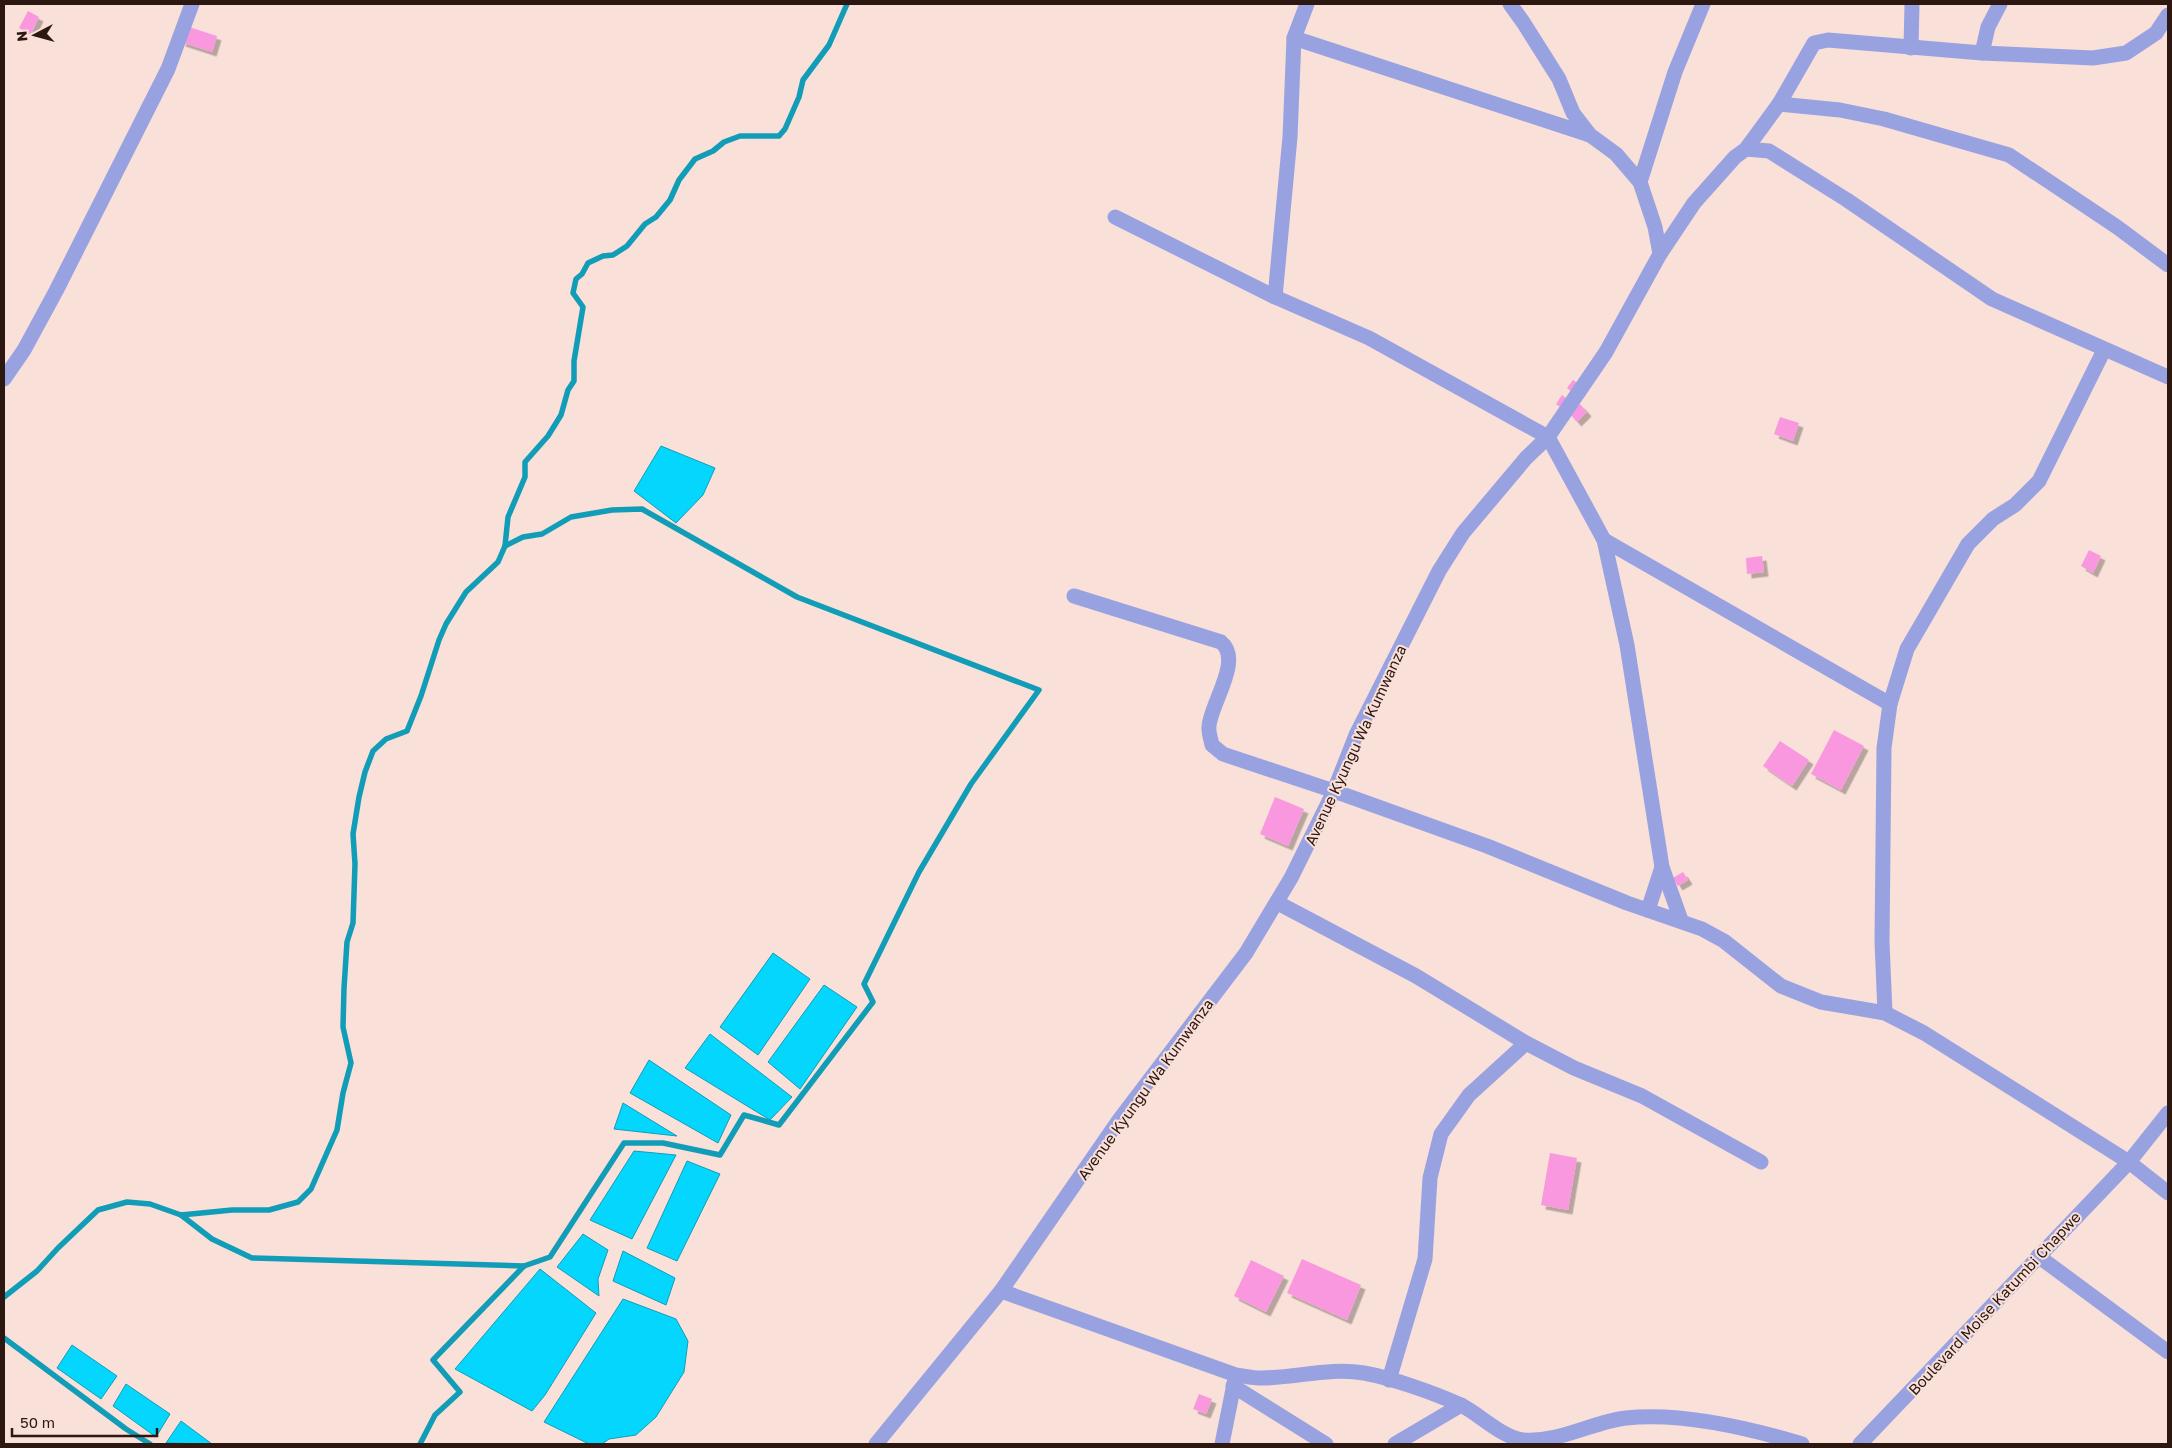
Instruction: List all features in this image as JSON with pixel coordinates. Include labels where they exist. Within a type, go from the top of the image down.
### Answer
[{"type":"street","points":[[4,379],[24,350],[56,291],[168,69],[192,4]]},
{"type":"street","points":[[1275,297],[1290,137],[1294,38],[1307,4]]},
{"type":"street","points":[[1510,4],[1559,78],[1573,113],[1590,135],[1616,154],[1640,182],[1656,228],[1660,254]]},
{"type":"street","points":[[1640,182],[1675,72],[1703,4]]},
{"type":"street","points":[[1912,4],[1911,48],[2093,58],[2126,53],[2156,33],[2168,14]]},
{"type":"street","points":[[1982,53],[1988,27],[2000,4]]},
{"type":"street","points":[[1294,38],[1590,135]]},
{"type":"street","name":"Avenue Kyungu Wa Kumwanza","points":[[876,1444],[1001,1291],[1119,1120],[1246,954],[1278,902],[1334,791],[1356,735],[1439,571],[1464,533],[1526,458],[1548,437],[1606,352],[1660,254],[1694,203],[1735,157],[1746,149],[1779,104],[1814,43],[1828,40],[1911,48]]},
{"type":"street","points":[[1779,104],[1840,110],[1884,119],[2010,155],[2117,227],[2168,265]]},
{"type":"street","points":[[1746,149],[1769,152],[1777,156],[1847,200],[1992,299],[2168,377]]},
{"type":"street","points":[[1115,217],[1275,297],[1368,338],[1548,437],[1604,540],[1627,645],[1662,867],[1681,920]]},
{"type":"street","points":[[1885,1014],[1882,942],[1884,748],[1890,704],[1907,649],[1968,544],[1993,519],[2015,505],[2040,481],[2104,350]]},
{"type":"street","points":[[1604,540],[1890,704]]},
{"type":"street","points":[[1074,596],[1221,642],[1230,653],[1228,667],[1209,726],[1212,745],[1223,754],[1334,791],[1487,846],[1648,910],[1681,920],[1724,941],[1781,986],[1821,1002],[1885,1014],[1924,1033],[2128,1162],[2168,1193]]},
{"type":"street","points":[[1648,910],[1662,867]]},
{"type":"street","points":[[1278,902],[1416,976],[1526,1043],[1574,1068],[1642,1096],[1761,1162]]},
{"type":"street","points":[[1389,1380],[1424,1258],[1430,1178],[1440,1134],[1469,1095],[1526,1043]]},
{"type":"street","name":"Boulevard Moise Katumbi Chapwe","points":[[1860,1444],[2128,1162],[2168,1113]]},
{"type":"street","points":[[2038,1256],[2168,1352]]},
{"type":"street","points":[[1001,1291],[1234,1381],[1326,1444]]},
{"type":"street","points":[[1234,1381],[1363,1372],[1461,1406],[1521,1440],[1541,1440],[1626,1418],[1677,1418],[1748,1430],[1802,1444]]},
{"type":"street","points":[[1222,1444],[1234,1381]]},
{"type":"street","points":[[1395,1444],[1461,1406]]},
{"type":"water","points":[[661,446],[715,468],[703,495],[676,523],[634,491]]},
{"type":"water","points":[[773,953],[810,979],[758,1055],[720,1027]]},
{"type":"water","points":[[824,985],[857,1007],[800,1089],[768,1062]]},
{"type":"water","points":[[710,1034],[792,1097],[770,1120],[685,1068]]},
{"type":"water","points":[[649,1060],[731,1115],[718,1143],[630,1093]]},
{"type":"water","points":[[623,1103],[677,1136],[614,1129]]},
{"type":"water","points":[[634,1151],[676,1155],[632,1239],[590,1220]]},
{"type":"water","points":[[687,1161],[720,1174],[677,1261],[647,1248]]},
{"type":"water","points":[[583,1234],[608,1250],[598,1279],[599,1296],[557,1267]]},
{"type":"water","points":[[623,1251],[675,1278],[666,1305],[613,1281]]},
{"type":"water","points":[[540,1269],[596,1313],[545,1395],[532,1411],[455,1369]]},
{"type":"water","points":[[623,1299],[676,1319],[688,1341],[684,1372],[656,1417],[636,1435],[609,1439],[602,1444],[589,1444],[544,1422]]},
{"type":"water","points":[[72,1345],[117,1376],[101,1399],[57,1368]]},
{"type":"water","points":[[126,1384],[170,1414],[156,1437],[113,1406]]},
{"type":"water","points":[[181,1421],[212,1444],[166,1443]]},
{"type":"building","points":[[28,11],[39,17],[31,34],[19,28]]},
{"type":"building","points":[[186,26],[217,36],[212,52],[181,42]]},
{"type":"building","points":[[1573,380],[1580,385],[1574,394],[1567,388]]},
{"type":"building","points":[[1562,395],[1570,401],[1564,410],[1556,404]]},
{"type":"building","points":[[1580,404],[1587,412],[1577,422],[1570,414]]},
{"type":"building","points":[[1780,417],[1799,423],[1793,441],[1774,434]]},
{"type":"building","points":[[2089,550],[2101,556],[2093,573],[2081,566]]},
{"type":"building","points":[[1762,556],[1764,572],[1747,574],[1746,558]]},
{"type":"building","points":[[1834,730],[1864,746],[1841,790],[1811,774]]},
{"type":"building","points":[[1780,741],[1809,760],[1792,786],[1763,766]]},
{"type":"building","points":[[1275,797],[1304,809],[1288,846],[1260,834]]},
{"type":"building","points":[[1683,872],[1688,880],[1678,886],[1673,878]]},
{"type":"building","points":[[1550,1153],[1577,1158],[1568,1210],[1541,1205]]},
{"type":"building","points":[[1302,1259],[1361,1285],[1347,1320],[1287,1293]]},
{"type":"building","points":[[1251,1260],[1284,1276],[1266,1312],[1234,1296]]},
{"type":"building","points":[[1199,1394],[1212,1399],[1206,1414],[1193,1409]]},
{"type":"waterway","points":[[4,1297],[37,1271],[98,1210],[127,1202],[150,1204],[181,1215],[232,1210],[269,1210],[298,1202],[311,1189],[337,1130],[343,1093],[351,1063],[343,1027],[344,988],[347,942],[353,923],[355,864],[353,834],[365,772],[373,751],[386,739],[407,731],[446,624],[466,592],[498,562],[505,546],[508,517],[525,477],[525,462],[548,436],[561,415],[568,390],[574,381],[574,361],[583,307],[573,293],[576,279],[582,274],[588,263],[603,256],[613,255],[627,246],[645,224],[656,217],[670,200],[679,180],[695,159],[713,151],[724,142],[740,136],[779,136],[785,129],[799,97],[803,80],[829,45],[847,4]]},
{"type":"waterway","points":[[420,1444],[435,1415],[460,1392],[433,1360],[524,1266],[550,1257],[624,1143],[663,1143],[720,1155],[744,1115],[779,1125],[873,1002],[864,984],[919,872],[971,784],[1039,690],[797,597],[642,509],[612,510],[571,517],[542,534],[523,537],[505,546]]},
{"type":"waterway","points":[[181,1215],[212,1239],[252,1258],[524,1266]]},
{"type":"waterway","points":[[4,1338],[126,1429],[150,1444]]}]
